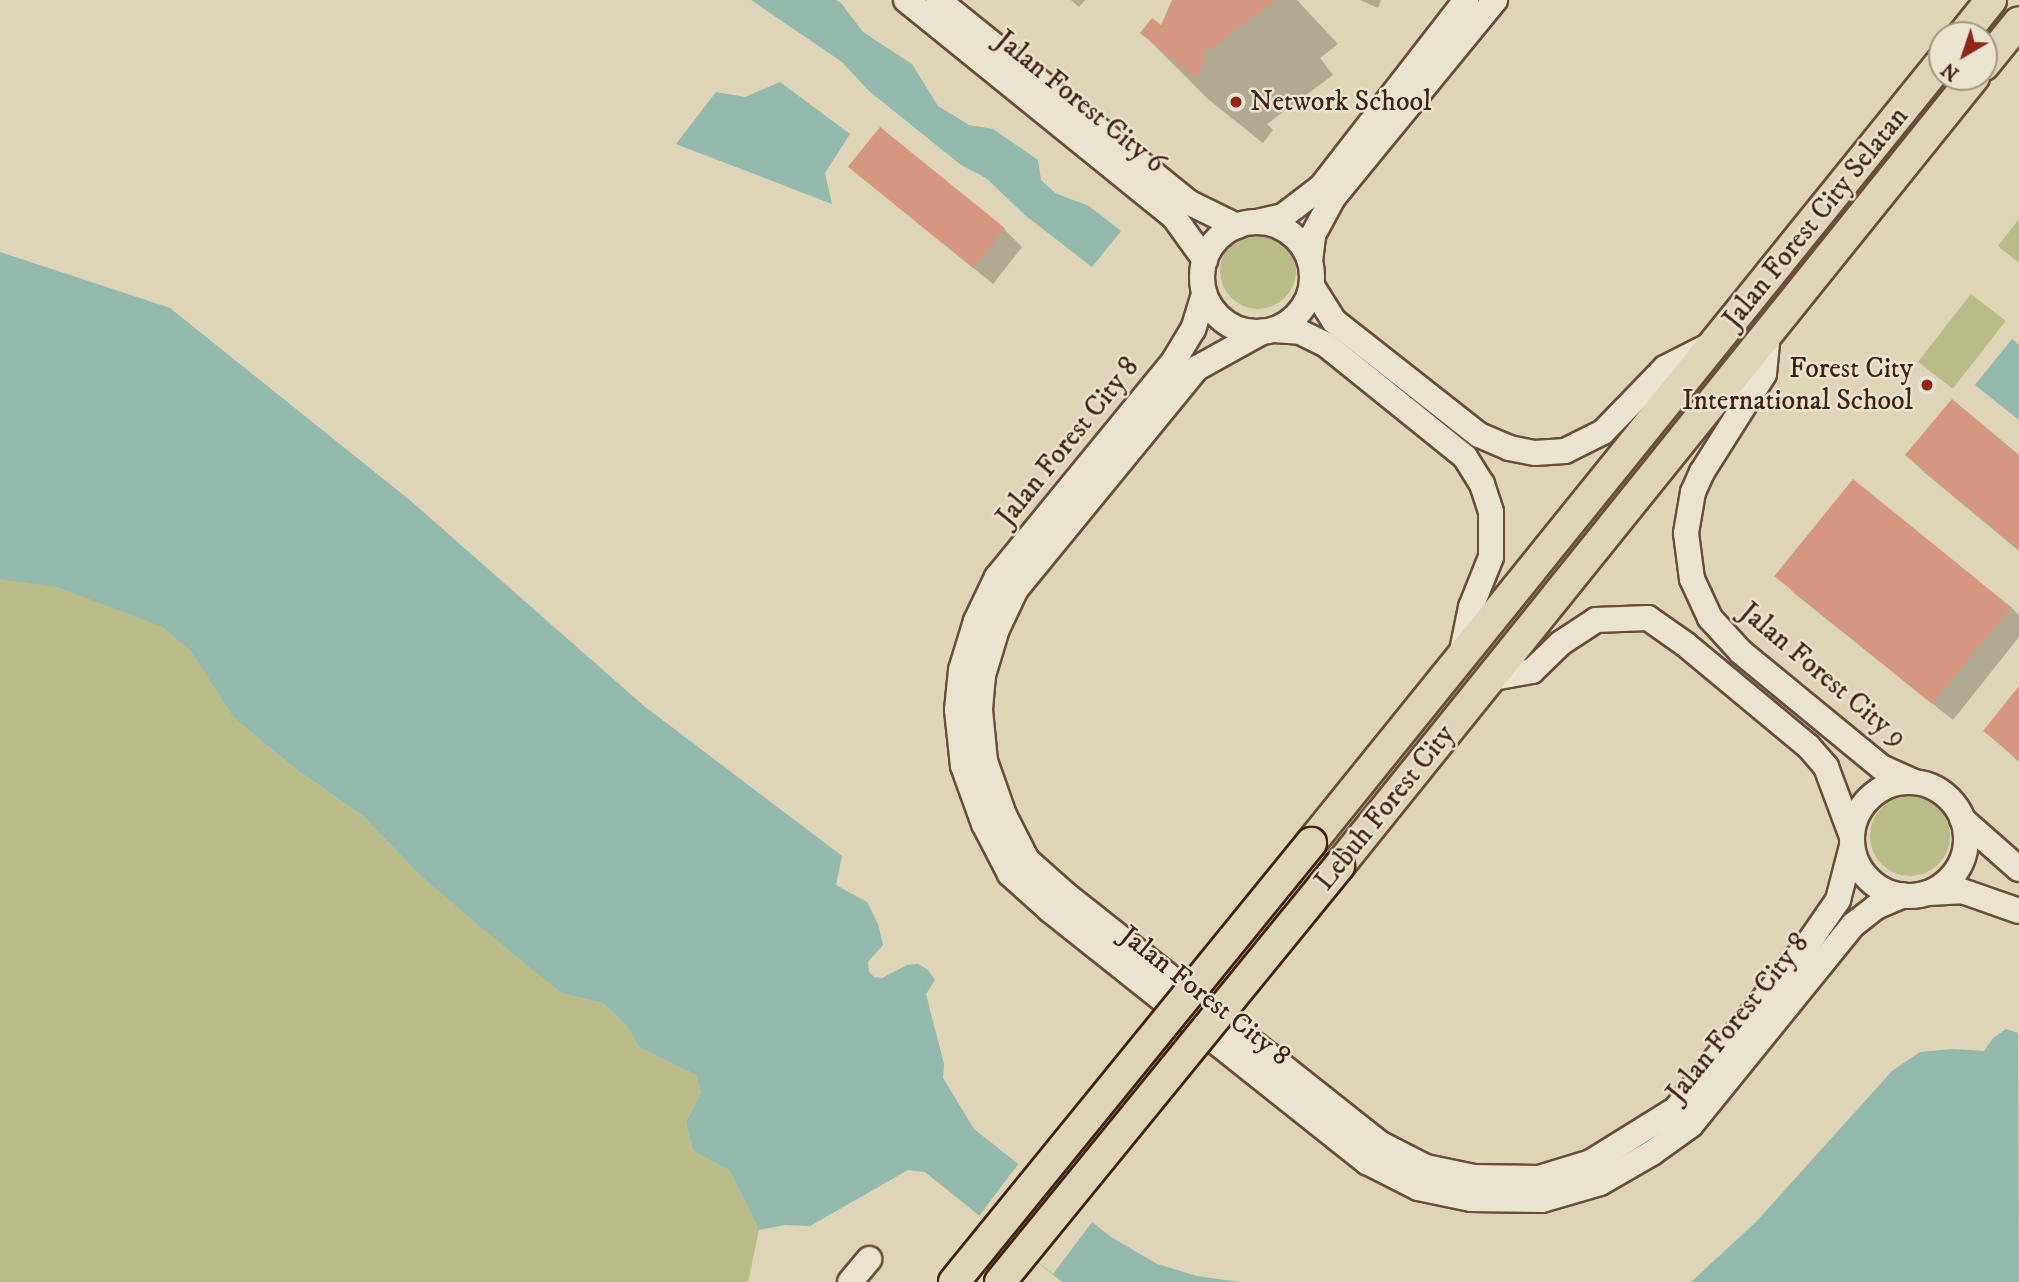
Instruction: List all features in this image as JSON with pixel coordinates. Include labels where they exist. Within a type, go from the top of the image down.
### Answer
[{"type":"main road","points":[[1974,21],[1991,0]]},
{"type":"main road","points":[[1998,48],[2019,22]]},
{"type":"main road","name":"Jalan Forest City Selatan","points":[[1717,342],[1928,78]]},
{"type":"main road","name":"Jalan Forest City Selatan","points":[[1768,333],[1963,91]]},
{"type":"main road","name":"Lebuh Forest City","points":[[1000,1282],[1768,333]]},
{"type":"main road","name":"Lebuh Forest City","points":[[954,1282],[1717,342]]},
{"type":"street","name":"Jalan Forest City 6","points":[[906,0],[1174,217],[1205,260]]},
{"type":"street","name":"Jalan Forest City 6","points":[[937,0],[1188,202],[1245,224]]},
{"type":"street","points":[[1461,657],[1471,607],[1491,557],[1491,512],[1482,484],[1465,457],[1325,344],[1300,332],[1237,329],[1217,315],[1204,294],[1205,260],[1212,246],[1245,224],[1283,216],[1321,187],[1466,0]]},
{"type":"street","points":[[1268,331],[1295,318],[1309,298],[1312,286],[1310,261],[1313,235],[1333,198],[1495,0]]},
{"type":"street","points":[[1245,224],[1277,226],[1288,232],[1305,250],[1310,261]]},
{"type":"street","points":[[1312,286],[1334,321],[1479,435],[1508,448],[1535,453],[1565,451],[1603,432],[1665,368],[1717,342]]},
{"type":"street","name":"Jalan Forest City 8","points":[[1204,294],[1193,329],[1174,361],[997,577],[976,621],[961,670],[957,710],[963,766],[984,824],[1010,874],[1049,910],[1367,1162],[1418,1188],[1471,1199],[1542,1200],[1600,1183],[1652,1153],[1691,1125],[1853,925],[1876,907],[1904,895]]},
{"type":"street","name":"Jalan Forest City 8","points":[[1268,331],[1197,368],[1016,589],[996,629],[983,675],[981,698],[985,761],[1004,815],[1027,860],[1064,893],[1379,1143],[1426,1167],[1474,1177],[1539,1178],[1591,1162],[1676,1109],[1807,945],[1838,900],[1852,840]]},
{"type":"street","name":"Jalan Forest City 9","points":[[1768,333],[1764,373],[1702,472],[1693,492],[1686,533],[1692,579],[1710,618],[1741,652],[1881,767],[1938,790],[1948,798],[1962,819],[2019,869]]},
{"type":"street","points":[[1488,679],[1532,671],[1561,643],[1596,620],[1648,618],[1685,644],[1808,746],[1826,767],[1852,840],[1855,858],[1869,879],[1879,887],[1904,895],[1962,891],[2019,911]]},
{"type":"street","name":"Jalan Forest City 9","points":[[1852,840],[1860,809],[1877,791],[1914,782]]},
{"type":"street","points":[[1929,893],[1950,878],[1963,857],[1965,832],[1962,819]]},
{"type":"street","points":[[850,1282],[869,1259]]},
{"type":"green space","points":[[2019,219],[2019,263],[1998,246]]},
{"type":"green space","points":[[1258,233],[1273,236],[1285,244],[1293,256],[1296,271],[1293,286],[1285,298],[1273,306],[1258,309],[1243,306],[1231,298],[1223,286],[1220,271],[1223,256],[1231,244],[1243,236]]},
{"type":"green space","points":[[1971,294],[2006,321],[1953,389],[1918,362]]},
{"type":"green space","points":[[0,509],[177,571],[235,719],[297,770],[363,816],[420,875],[561,993],[603,1003],[627,1026],[639,1047],[696,1075],[701,1093],[686,1122],[693,1149],[730,1171],[759,1230],[748,1282],[0,1282]]},
{"type":"green space","points":[[1910,796],[1925,799],[1938,808],[1947,821],[1950,836],[1947,851],[1938,864],[1925,873],[1910,876],[1895,873],[1882,864],[1873,851],[1870,836],[1873,821],[1882,808],[1895,799]]},
{"type":"water","points":[[751,0],[836,0],[841,3],[863,32],[912,64],[938,106],[969,125],[993,129],[1038,160],[1041,180],[1055,193],[1089,206],[1121,231],[1092,267],[1026,216],[986,178],[961,165],[869,91],[842,62]]},
{"type":"water","points":[[780,82],[850,134],[825,173],[832,204],[676,144],[716,92],[745,97]]},
{"type":"water","points":[[0,252],[170,308],[412,502],[644,706],[842,856],[836,885],[867,902],[878,924],[883,945],[868,962],[869,972],[874,977],[882,978],[907,965],[918,964],[928,970],[935,980],[926,994],[944,1064],[943,1078],[974,1129],[1111,1237],[1157,1264],[1197,1276],[1240,1282],[1062,1282],[925,1172],[908,1170],[810,1226],[785,1225],[759,1230],[730,1171],[693,1150],[686,1122],[701,1093],[696,1075],[639,1047],[627,1026],[603,1003],[561,993],[482,928],[420,875],[363,816],[297,770],[235,719],[191,651],[163,627],[57,587],[0,579]]},
{"type":"water","points":[[2012,339],[2019,345],[2019,420],[1975,385]]},
{"type":"water","points":[[2006,1029],[2018,1033],[2019,1282],[1691,1282],[1756,1222],[1892,1071],[1920,1052],[1953,1049],[1984,1051],[1993,1038]]},
{"type":"pier","points":[[1019,1163],[1094,1220],[1053,1274],[978,1217]]},
{"type":"building","points":[[1172,0],[1276,0],[1200,56],[1207,61],[1195,77],[1140,33],[1152,18],[1161,25]]},
{"type":"building","points":[[880,127],[1005,228],[973,268],[848,167]]},
{"type":"building","points":[[1952,399],[2019,455],[2019,550],[1905,455]]},
{"type":"building","points":[[1853,479],[2011,607],[1932,704],[1774,576]]},
{"type":"building","points":[[2019,686],[2019,760],[1983,731]]},
{"type":"place","name":"Network School","points":[[1236,102]]},
{"type":"place","name":"Forest City International School","points":[[1927,385]]}]
